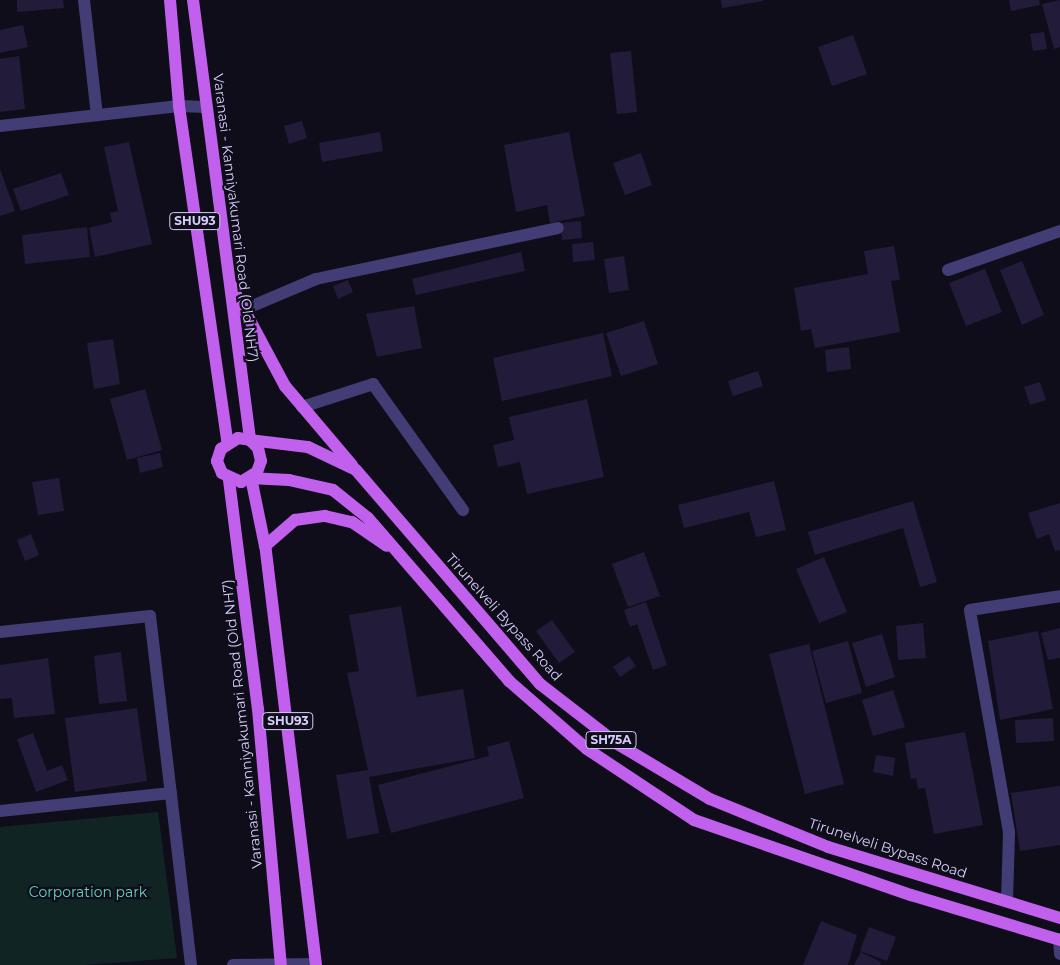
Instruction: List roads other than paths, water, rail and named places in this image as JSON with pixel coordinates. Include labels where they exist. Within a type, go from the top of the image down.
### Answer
[{"type":"main road","name":"Varanasi - Kanniyakumari Road (Old NH7)","points":[[170,0],[179,106],[227,442],[217,460],[222,473],[230,480],[258,709],[281,964]]},
{"type":"main road","name":"Varanasi - Kanniyakumari Road (Old NH7)","points":[[193,0],[226,276],[250,440],[258,448],[261,461],[251,478]]},
{"type":"main road","points":[[226,276],[263,349],[302,408],[356,470]]},
{"type":"main road","points":[[227,442],[238,438],[250,440]]},
{"type":"main road","name":"Tirunelveli Bypass Road","points":[[250,440],[308,447],[356,470],[540,684],[616,743],[710,799],[842,852],[1060,918]]},
{"type":"main road","points":[[230,480],[251,478]]},
{"type":"main road","name":"SHU93","points":[[251,478],[265,546],[316,964]]},
{"type":"main road","name":"SH75A","points":[[251,478],[289,480],[333,490],[368,518],[406,559],[509,681],[587,749],[694,820],[837,869],[1059,939]]},
{"type":"main road","points":[[265,546],[295,520],[325,516],[352,522],[406,559]]},
{"type":"main road","points":[[837,869],[842,852]]},
{"type":"street","points":[[84,0],[97,115]]},
{"type":"street","points":[[0,126],[179,106],[206,106]]},
{"type":"street","points":[[244,310],[316,279],[558,228]]},
{"type":"street","points":[[948,270],[1060,230]]},
{"type":"street","points":[[302,408],[373,384],[463,510]]},
{"type":"street","points":[[1007,902],[1009,832],[970,610],[1060,596]]},
{"type":"street","points":[[0,632],[150,616],[191,965]]},
{"type":"street","points":[[0,811],[171,793]]},
{"type":"street","points":[[1059,939],[1060,954]]},
{"type":"street","points":[[233,965],[316,964]]},
{"type":"park label","name":"Corporation park","points":[[88,892]]}]
